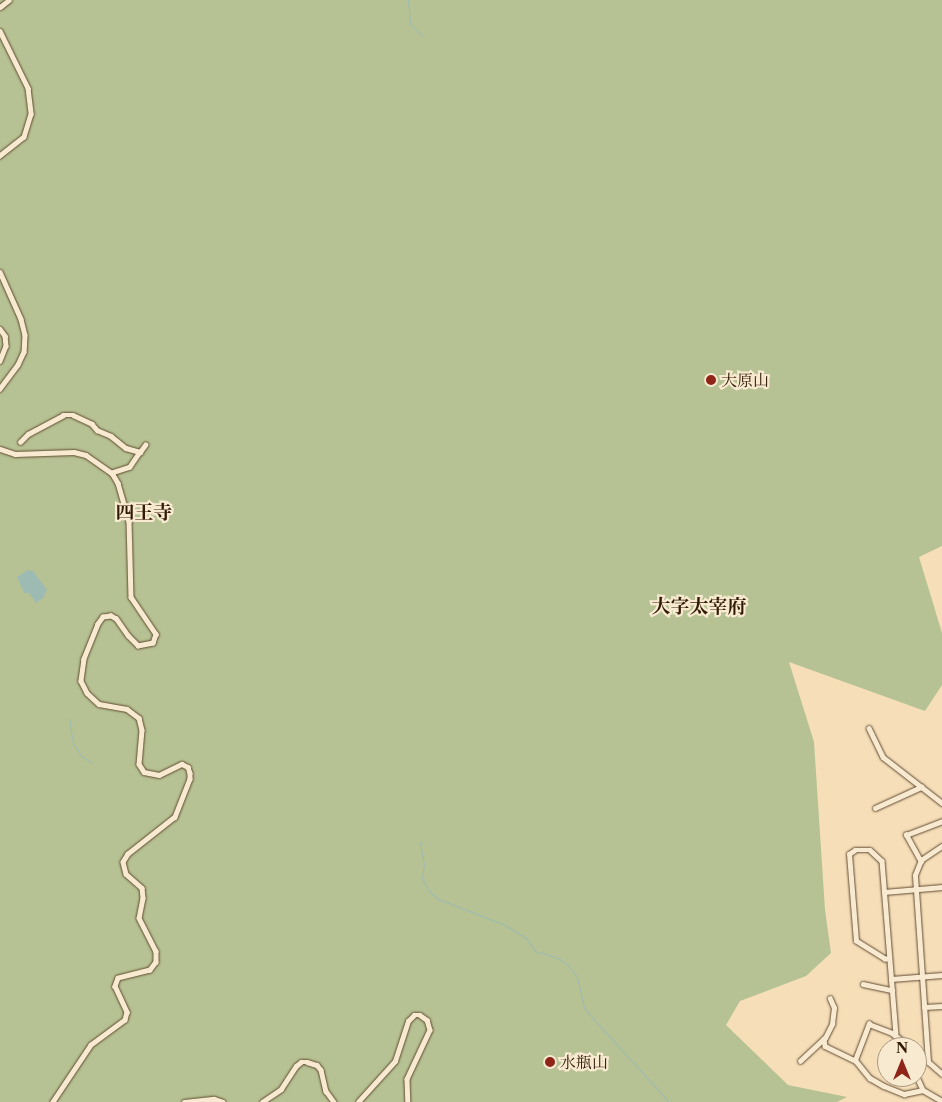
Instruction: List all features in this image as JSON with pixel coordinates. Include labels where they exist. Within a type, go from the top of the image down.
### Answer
[{"type":"street","points":[[0,7],[9,0]]},
{"type":"street","points":[[0,31],[28,88],[31,114],[24,137],[0,156]]},
{"type":"street","points":[[0,272],[21,319],[25,335],[24,352],[18,365],[0,389]]},
{"type":"street","points":[[0,329],[5,336],[6,346],[0,361]]},
{"type":"street","points":[[20,442],[28,434],[63,415],[73,415],[92,424],[126,448],[140,452]]},
{"type":"street","points":[[112,473],[130,467],[145,444]]},
{"type":"street","points":[[0,449],[15,454],[74,452],[86,455],[112,473],[118,483],[129,521],[131,597],[156,634],[153,643],[138,646],[116,619],[111,616],[103,617],[98,624],[84,659],[81,681],[87,693],[99,704],[127,709],[139,718],[142,730],[139,764],[144,772],[158,775],[182,764],[188,767],[190,779],[178,811],[172,821],[128,854],[123,862],[126,874],[142,888],[143,898],[140,918],[156,951],[156,962],[150,970],[118,978],[115,986],[127,1012],[125,1020],[86,1050],[53,1102]]},
{"type":"street","points":[[869,728],[883,756],[942,803]]},
{"type":"street","points":[[874,808],[920,787]]},
{"type":"street","points":[[921,862],[906,839],[906,835],[942,821]]},
{"type":"street","points":[[942,846],[921,862],[916,870],[915,890],[928,1062],[942,1074]]},
{"type":"street","points":[[889,959],[885,959],[856,941],[850,854],[852,851],[865,849],[880,858],[896,1035]]},
{"type":"street","points":[[884,892],[942,887]]},
{"type":"street","points":[[891,979],[942,975]]},
{"type":"street","points":[[863,984],[892,990]]},
{"type":"street","points":[[800,1061],[824,1039],[832,1024],[834,1008],[830,999]]},
{"type":"street","points":[[924,1007],[942,1006]]},
{"type":"street","points":[[358,1102],[396,1061],[408,1021],[414,1015],[420,1015],[427,1020],[430,1030],[407,1079],[406,1096],[408,1102]]},
{"type":"street","points":[[855,1060],[869,1024],[898,1037]]},
{"type":"street","points":[[824,1039],[825,1046],[855,1060],[870,1078],[884,1086],[904,1094],[923,1090]]},
{"type":"street","points":[[262,1102],[281,1089],[296,1066],[301,1062],[317,1065],[321,1070],[326,1091],[334,1102]]},
{"type":"street","points":[[922,1087],[923,1090],[942,1101]]},
{"type":"street","points":[[184,1102],[214,1098],[223,1102]]},
{"type":"green space","points":[[0,0],[942,0],[942,546],[919,557],[942,633],[942,685],[925,711],[789,662],[814,742],[825,910],[831,953],[806,976],[740,1001],[726,1025],[788,1085],[847,1097],[837,1102],[0,1102]]},
{"type":"water","points":[[28,570],[33,571],[47,590],[43,598],[36,603],[29,593],[24,593],[17,577]]},
{"type":"waterway","points":[[408,0],[410,24],[422,36]]},
{"type":"waterway","points":[[69,718],[73,743],[81,756],[92,763]]},
{"type":"waterway","points":[[420,842],[424,864],[422,879],[430,892],[438,899],[505,925],[526,938],[535,951],[558,958],[568,965],[577,977],[584,1007],[589,1014],[669,1102]]},
{"type":"place","name":"大原山","points":[[711,380]]},
{"type":"place","name":"水瓶山","points":[[550,1062]]},
{"type":"district","name":"四王寺","points":[[144,513]]},
{"type":"district","name":"大字太宰府","points":[[699,607]]}]
